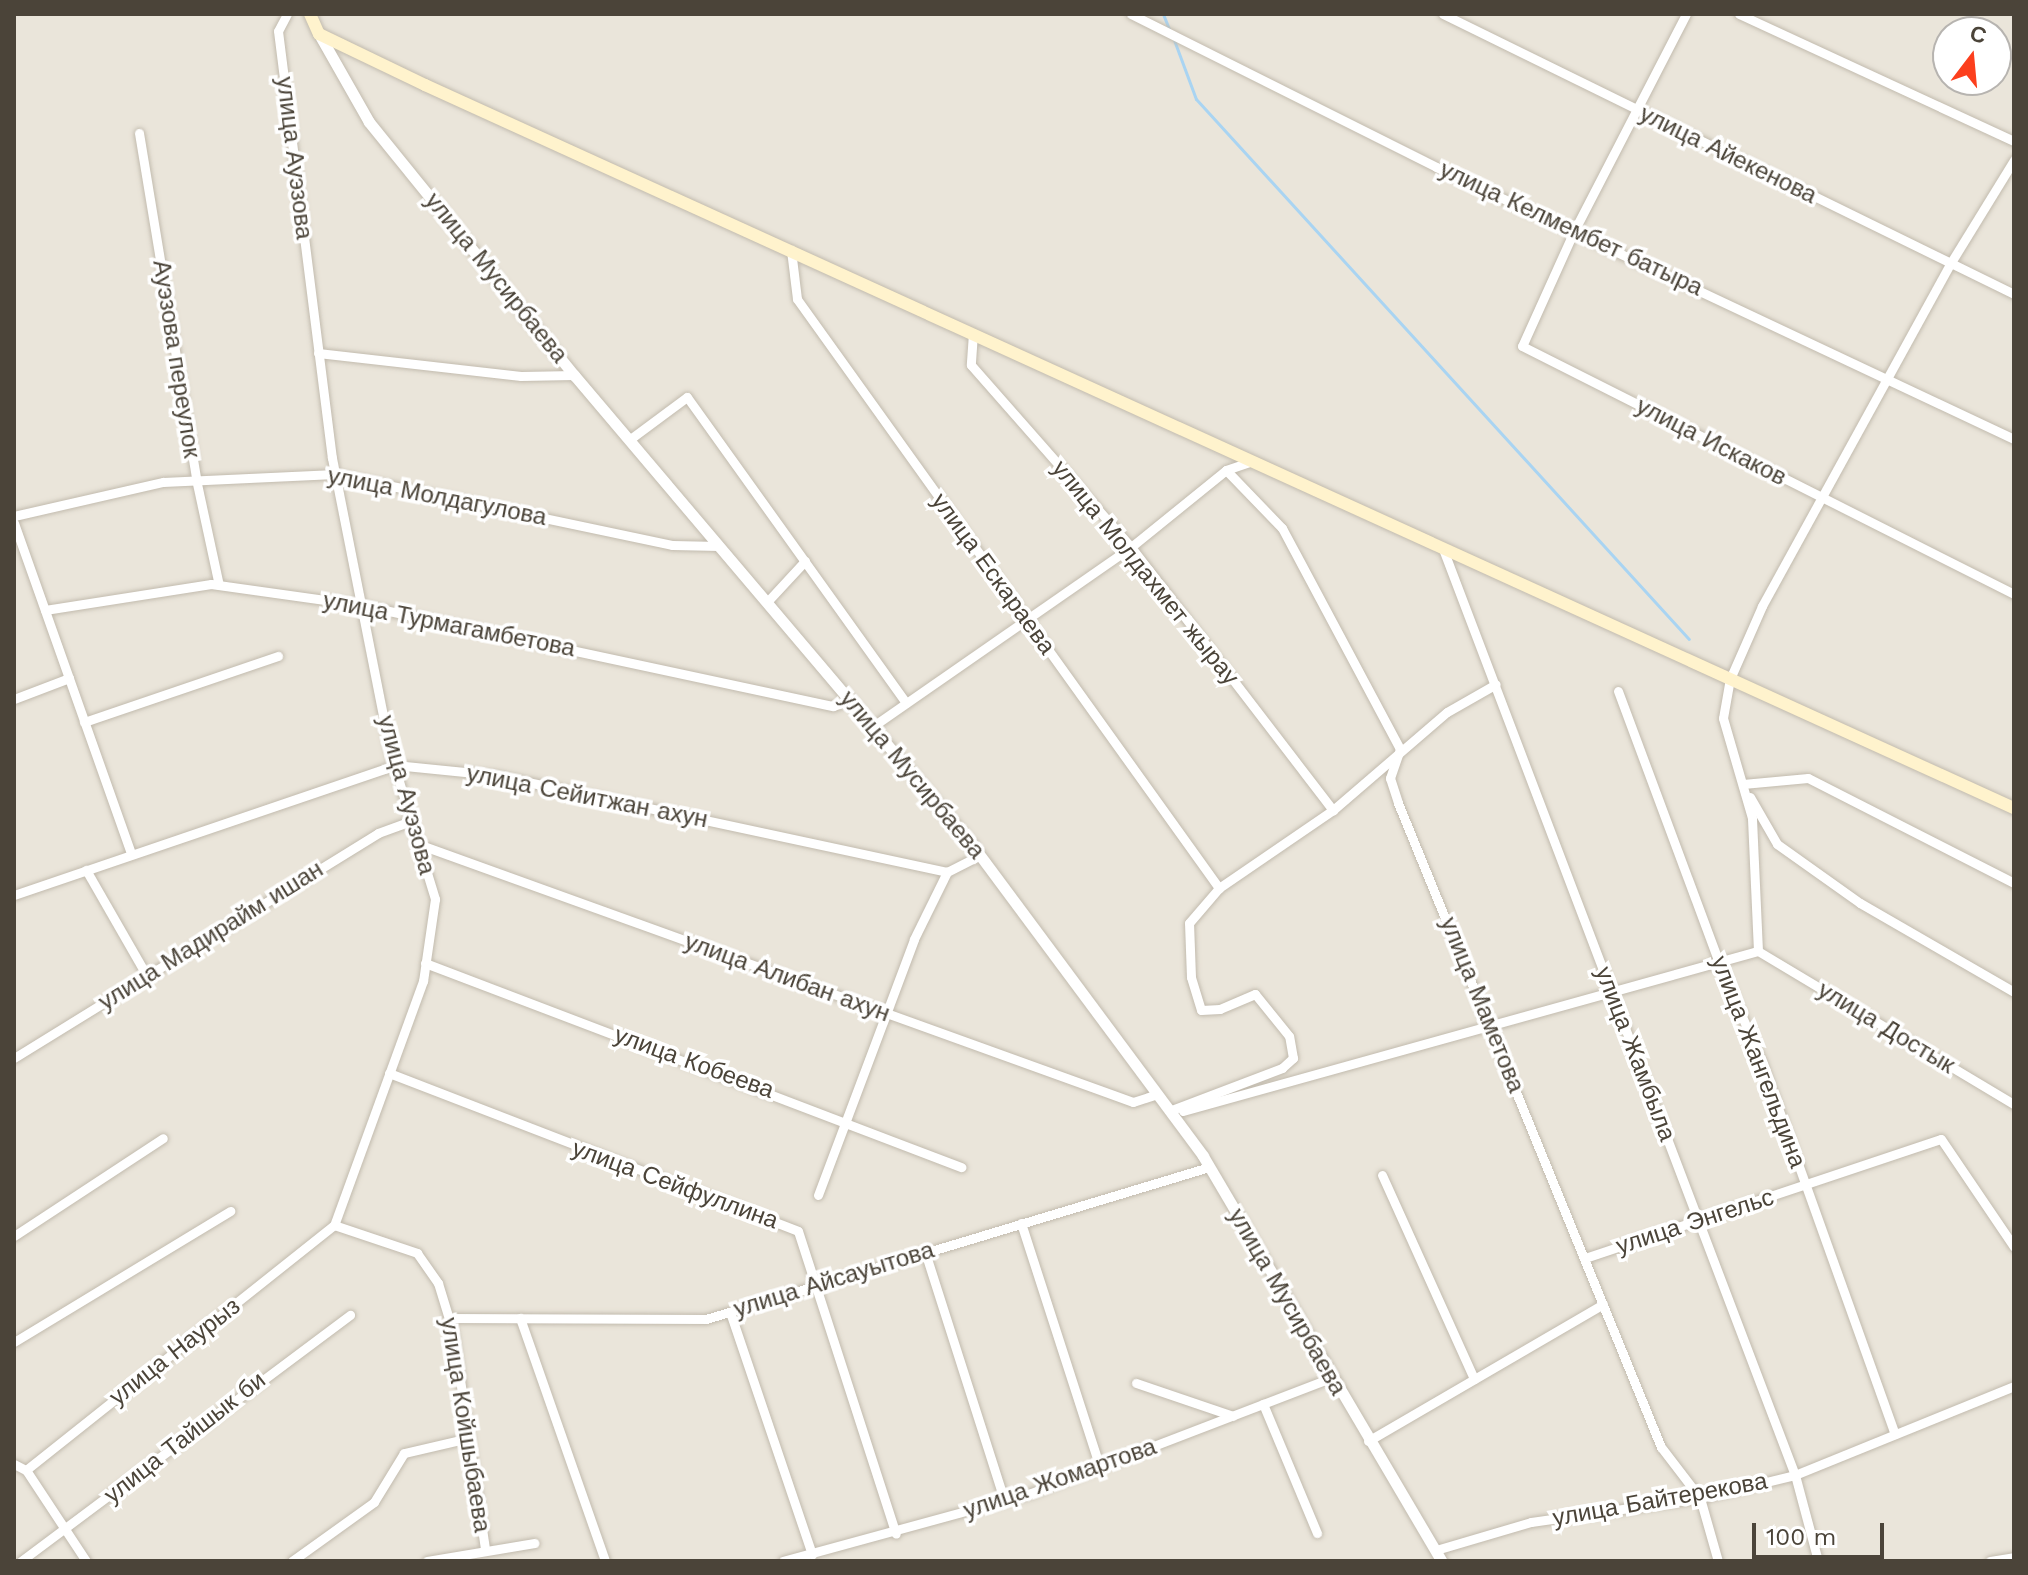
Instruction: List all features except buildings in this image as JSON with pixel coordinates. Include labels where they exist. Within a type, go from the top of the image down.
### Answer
[{"type":"main road","points":[[310,14],[319,34],[2014,808]]},
{"type":"street","name":"улица Ауэзова","points":[[287,14],[278,31],[335,474],[395,765],[435,899],[425,963],[334,1225]]},
{"type":"street","name":"улица Келмембет батыра","points":[[1131,14],[1574,231],[1890,377],[2014,439]]},
{"type":"street","name":"улица Айекенова","points":[[1443,14],[2014,294]]},
{"type":"street","points":[[1574,231],[1686,14]]},
{"type":"street","points":[[1739,14],[2014,141]]},
{"type":"street","name":"улица Мусирбаева","points":[[319,34],[369,122],[574,375],[980,855],[1157,1094],[1209,1167],[1368,1441],[1439,1556]]},
{"type":"street","name":"Ауэзова переулок","points":[[139,133],[196,479],[219,585]]},
{"type":"street","points":[[1170,1112],[1758,951],[1752,818],[1723,718],[1730,679],[1762,606],[1950,264],[2014,160]]},
{"type":"street","name":"улица Искаков","points":[[1574,231],[1522,346],[2014,594]]},
{"type":"street","name":"улица Ескараева","points":[[791,250],[797,299],[1219,888]]},
{"type":"street","name":"улица Молдахмет жырау","points":[[973,333],[971,365],[1131,547],[1333,810]]},
{"type":"street","points":[[318,353],[521,376],[574,375]]},
{"type":"street","points":[[629,440],[687,397],[906,703]]},
{"type":"street","points":[[872,727],[1131,547],[1226,470],[1254,460]]},
{"type":"street","points":[[1226,470],[1282,528],[1400,749]]},
{"type":"street","name":"улица Молдагулова","points":[[14,516],[163,482],[335,474],[672,545],[719,546]]},
{"type":"street","points":[[14,523],[131,854]]},
{"type":"street","name":"улица Жамбыла","points":[[1443,549],[1795,1475],[1818,1561]]},
{"type":"street","points":[[767,602],[805,561]]},
{"type":"street","name":"улица Турмагамбетова","points":[[45,610],[128,594],[219,585],[361,605],[833,706],[850,700]]},
{"type":"street","points":[[84,722],[278,656]]},
{"type":"street","points":[[14,699],[69,678]]},
{"type":"street","points":[[1170,1112],[1282,1068],[1293,1058],[1289,1036],[1264,998],[1255,994],[1206,1013],[1196,999],[1186,930],[1219,888],[1333,810],[1400,749],[1496,684]]},
{"type":"street","name":"улица Жангельдина","points":[[1618,691],[1806,1186],[1895,1434]]},
{"type":"street","name":"улица Маметова","points":[[1400,749],[1390,778],[1398,803],[1661,1447],[1700,1498],[1718,1561]]},
{"type":"street","name":"улица Сейитжан ахун","points":[[14,895],[395,765],[495,775],[947,872]]},
{"type":"street","points":[[1741,782],[1808,778],[2014,883]]},
{"type":"street","points":[[1741,782],[1777,844],[1860,903],[2014,992]]},
{"type":"street","name":"улица Мадирайм ишан","points":[[14,1058],[378,833],[411,821]]},
{"type":"street","name":"улица Алибан ахун","points":[[418,844],[1133,1102],[1157,1094]]},
{"type":"street","points":[[818,1195],[886,1015],[947,872],[980,855]]},
{"type":"street","points":[[86,870],[147,976]]},
{"type":"street","name":"улица Достык","points":[[1758,951],[2014,1104]]},
{"type":"street","name":"улица Кобеева","points":[[425,963],[847,1120],[961,1167]]},
{"type":"street","name":"улица Сейфуллина","points":[[389,1073],[798,1231],[896,1534]]},
{"type":"street","points":[[14,1236],[163,1138]]},
{"type":"street","name":"улица Энгельс","points":[[1585,1258],[1699,1223],[1941,1139],[2014,1247]]},
{"type":"street","name":"улица Айсауытова","points":[[449,1318],[706,1319],[1209,1167]]},
{"type":"street","points":[[1382,1175],[1474,1379]]},
{"type":"street","points":[[14,1342],[230,1211]]},
{"type":"street","points":[[1021,1223],[1100,1467]]},
{"type":"street","name":"улица Койшыбаева","points":[[334,1225],[417,1253],[438,1283],[449,1318],[485,1548]]},
{"type":"street","name":"улица Наурыз","points":[[26,1470],[334,1225]]},
{"type":"street","points":[[925,1252],[1004,1500]]},
{"type":"street","points":[[1368,1441],[1603,1304]]},
{"type":"street","points":[[730,1312],[812,1554]]},
{"type":"street","name":"улица Тайшык би","points":[[21,1561],[350,1315]]},
{"type":"street","points":[[520,1318],[605,1561]]},
{"type":"street","name":"улица Жомартова","points":[[783,1561],[896,1534],[1004,1500],[1100,1467],[1331,1378]]},
{"type":"street","points":[[1136,1383],[1233,1416]]},
{"type":"street","name":"улица Байтерекова","points":[[1439,1556],[1531,1522],[1700,1498],[1795,1475],[2014,1386]]},
{"type":"street","points":[[1263,1404],[1317,1533]]},
{"type":"street","points":[[292,1561],[374,1502],[404,1453],[469,1438]]},
{"type":"street","points":[[14,1464],[26,1470],[63,1531],[86,1561]]},
{"type":"street","name":"улица Койшыбаева","points":[[427,1561],[485,1548],[535,1543]]},
{"type":"street","points":[[1990,1561],[2014,1557]]},
{"type":"shaded area","points":[[14,14],[2014,14],[2014,1561],[14,1561]]},
{"type":"waterway","points":[[1163,14],[1169,29]]},
{"type":"waterway","points":[[1174,40],[1196,99],[1689,639]]}]
